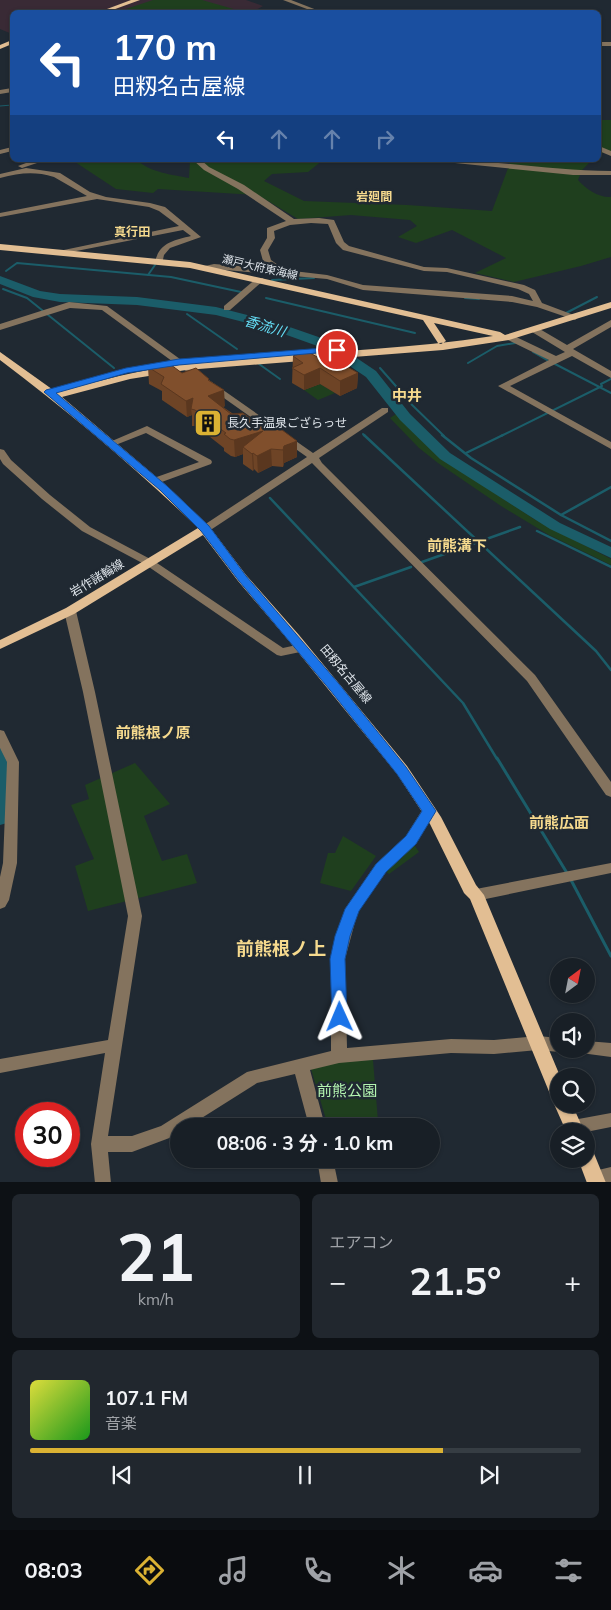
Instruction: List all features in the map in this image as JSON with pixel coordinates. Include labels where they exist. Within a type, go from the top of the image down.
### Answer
[{"type":"main road","points":[[108,10],[137,0]]},
{"type":"main road","name":"瀬戸大府東海線","points":[[0,247],[208,268],[510,337]]},
{"type":"main road","name":"瀬戸大府東海線","points":[[52,394],[183,364],[324,351],[443,347],[510,337],[611,305]]},
{"type":"main road","points":[[426,318],[441,341]]},
{"type":"main road","name":"瀬戸大府東海線","points":[[183,364],[335,356],[353,351],[441,341],[510,337]]},
{"type":"main road","name":"田籾名古屋線","points":[[0,355],[52,394],[155,481],[205,528],[242,578],[402,770],[450,846],[470,889],[476,895],[550,1072]]},
{"type":"main road","name":"岩作諸輪線","points":[[0,644],[70,611],[205,528]]},
{"type":"main road","points":[[594,1168],[601,1179]]},
{"type":"street","points":[[286,0],[314,10]]},
{"type":"street","points":[[0,174],[36,162]]},
{"type":"street","points":[[200,162],[241,187],[269,208],[294,222]]},
{"type":"street","points":[[465,162],[573,173],[611,173]]},
{"type":"street","points":[[0,174],[26,170],[49,173],[57,175],[80,191],[97,197],[150,205],[162,209],[197,237],[169,244],[163,250],[159,262]]},
{"type":"street","points":[[0,215],[97,197]]},
{"type":"street","points":[[283,273],[267,261],[264,250],[271,238],[270,230],[277,226],[294,222],[331,222],[340,243],[346,248],[424,269],[447,270],[521,286],[532,292],[539,305]]},
{"type":"street","points":[[59,253],[186,227]]},
{"type":"street","points":[[208,268],[222,267],[334,278],[363,287],[485,296],[539,305],[575,317]]},
{"type":"street","points":[[227,308],[260,280]]},
{"type":"street","points":[[0,327],[69,305],[104,308],[314,458],[318,465],[531,678],[611,792]]},
{"type":"street","points":[[611,323],[556,360],[503,386],[611,446]]},
{"type":"street","points":[[535,330],[611,375]]},
{"type":"street","points":[[510,337],[556,360]]},
{"type":"street","points":[[205,528],[385,410]]},
{"type":"street","points":[[110,444],[148,429],[207,462],[155,481]]},
{"type":"street","points":[[598,438],[611,432]]},
{"type":"street","points":[[0,452],[3,463],[86,529],[150,563],[192,589],[281,652],[301,648]]},
{"type":"street","points":[[70,611],[89,692],[135,916],[99,1144],[103,1182]]},
{"type":"street","points":[[0,734],[13,762],[10,863],[0,903]]},
{"type":"street","points":[[339,1056],[338,959],[352,909],[381,868],[411,840],[429,811]]},
{"type":"street","points":[[476,895],[611,868]]},
{"type":"street","points":[[99,1144],[132,1144],[166,1132],[253,1076],[339,1056],[451,1046],[494,1047],[538,1043],[550,1044]]},
{"type":"street","points":[[0,1066],[115,1045]]},
{"type":"street","points":[[595,1049],[611,1050]]},
{"type":"street","points":[[301,1065],[315,1118]]},
{"type":"street","points":[[595,1124],[611,1120]]},
{"type":"street","points":[[327,1168],[330,1182]]},
{"type":"shaded area","points":[[0,0],[246,0],[263,6],[256,10],[10,10],[10,33],[0,29]]},
{"type":"green space","points":[[153,0],[202,0],[237,10],[123,10]]},
{"type":"green space","points":[[601,120],[611,120],[611,153],[601,153]]},
{"type":"green space","points":[[75,162],[140,162],[155,170],[189,178],[190,162],[320,162],[308,172],[272,174],[264,181],[304,201],[492,211],[510,162],[590,162],[582,170],[578,180],[593,192],[611,197],[611,257],[514,282],[475,273],[506,258],[452,230],[416,243],[398,237],[417,226],[410,220],[351,215],[298,219],[258,195],[158,189],[153,193],[116,189]]},
{"type":"green space","points":[[320,384],[335,393],[318,400],[304,390]]},
{"type":"green space","points":[[396,414],[426,445],[446,461],[534,519],[611,559],[611,565],[549,535],[501,506],[438,463],[419,448],[390,418]]},
{"type":"green space","points":[[135,763],[170,804],[144,816],[162,861],[187,854],[197,883],[88,911],[75,866],[94,859],[71,805],[89,799],[85,785]]},
{"type":"green space","points":[[343,836],[376,856],[351,891],[320,883],[328,853],[335,853]]},
{"type":"green space","points":[[411,840],[419,852],[389,874],[381,868]]},
{"type":"green space","name":"前熊公園","points":[[373,1060],[378,1118],[326,1118],[311,1069],[341,1061]]},
{"type":"building","points":[[307,351],[317,357],[326,354],[358,373],[340,381],[320,368],[304,375],[292,368],[303,363],[293,356]]},
{"type":"building","points":[[167,362],[182,373],[196,368],[208,380],[224,390],[208,396],[231,414],[243,413],[259,425],[270,421],[297,441],[284,446],[283,450],[271,449],[257,456],[252,454],[243,447],[263,431],[234,440],[230,439],[224,434],[226,433],[191,409],[193,398],[186,401],[161,384],[164,377],[148,367]]},
{"type":"waterway","points":[[0,106],[10,105]]},
{"type":"waterway","points":[[6,271],[17,263],[148,275]]},
{"type":"waterway","points":[[148,275],[155,265]]},
{"type":"waterway","points":[[148,275],[171,277],[241,292]]},
{"type":"waterway","points":[[272,280],[314,278]]},
{"type":"waterway","name":"香流川","points":[[0,280],[37,294],[60,298],[137,301],[216,311],[274,326],[328,345],[371,374],[405,417],[445,456],[555,526],[611,553]]},
{"type":"waterway","points":[[3,289],[27,298],[114,368]]},
{"type":"waterway","points":[[566,313],[597,297]]},
{"type":"waterway","points":[[266,298],[415,333]]},
{"type":"waterway","points":[[465,298],[479,299]]},
{"type":"waterway","name":"香流川","points":[[225,313],[230,308]]},
{"type":"waterway","points":[[187,314],[237,349]]},
{"type":"waterway","points":[[468,363],[497,346],[515,343]]},
{"type":"waterway","points":[[533,352],[547,360]]},
{"type":"waterway","points":[[259,364],[280,379]]},
{"type":"waterway","points":[[555,364],[600,387]]},
{"type":"waterway","points":[[380,368],[402,393]]},
{"type":"waterway","points":[[600,387],[602,386],[601,384],[611,379]]},
{"type":"waterway","points":[[501,436],[600,387]]},
{"type":"waterway","points":[[600,387],[611,393]]},
{"type":"waterway","points":[[407,400],[444,436]]},
{"type":"waterway","points":[[364,435],[479,542]]},
{"type":"waterway","points":[[442,435],[471,458],[561,515]]},
{"type":"waterway","points":[[466,453],[503,435]]},
{"type":"waterway","points":[[561,515],[611,487]]},
{"type":"waterway","points":[[270,498],[463,703],[497,759]]},
{"type":"waterway","points":[[561,515],[611,541]]},
{"type":"waterway","points":[[479,542],[520,527]]},
{"type":"waterway","points":[[537,531],[611,567]]},
{"type":"waterway","points":[[422,562],[479,542]]},
{"type":"waterway","points":[[479,542],[596,651],[611,670]]},
{"type":"waterway","points":[[354,587],[411,567]]},
{"type":"waterway","points":[[0,755],[2,759],[0,818]]},
{"type":"waterway","points":[[497,758],[567,873]]},
{"type":"waterway","points":[[571,880],[611,956]]},
{"type":"place","name":"長久手温泉ござらっせ","points":[[208,423]]},
{"type":"district","name":"岩廻間","points":[[374,197]]},
{"type":"district","name":"真行田","points":[[132,232]]},
{"type":"district","name":"中井","points":[[407,396]]},
{"type":"district","name":"前熊溝下","points":[[457,546]]},
{"type":"district","name":"前熊根ノ原","points":[[153,733]]},
{"type":"district","name":"前熊広面","points":[[559,823]]},
{"type":"district","name":"前熊根ノ上","points":[[281,949]]},
{"type":"route","points":[[337,350],[204,359],[144,367],[83,381],[49,392],[164,488],[205,528],[242,578],[335,687],[402,770],[429,811],[411,840],[381,868],[352,909],[338,959],[340,1017]]}]
